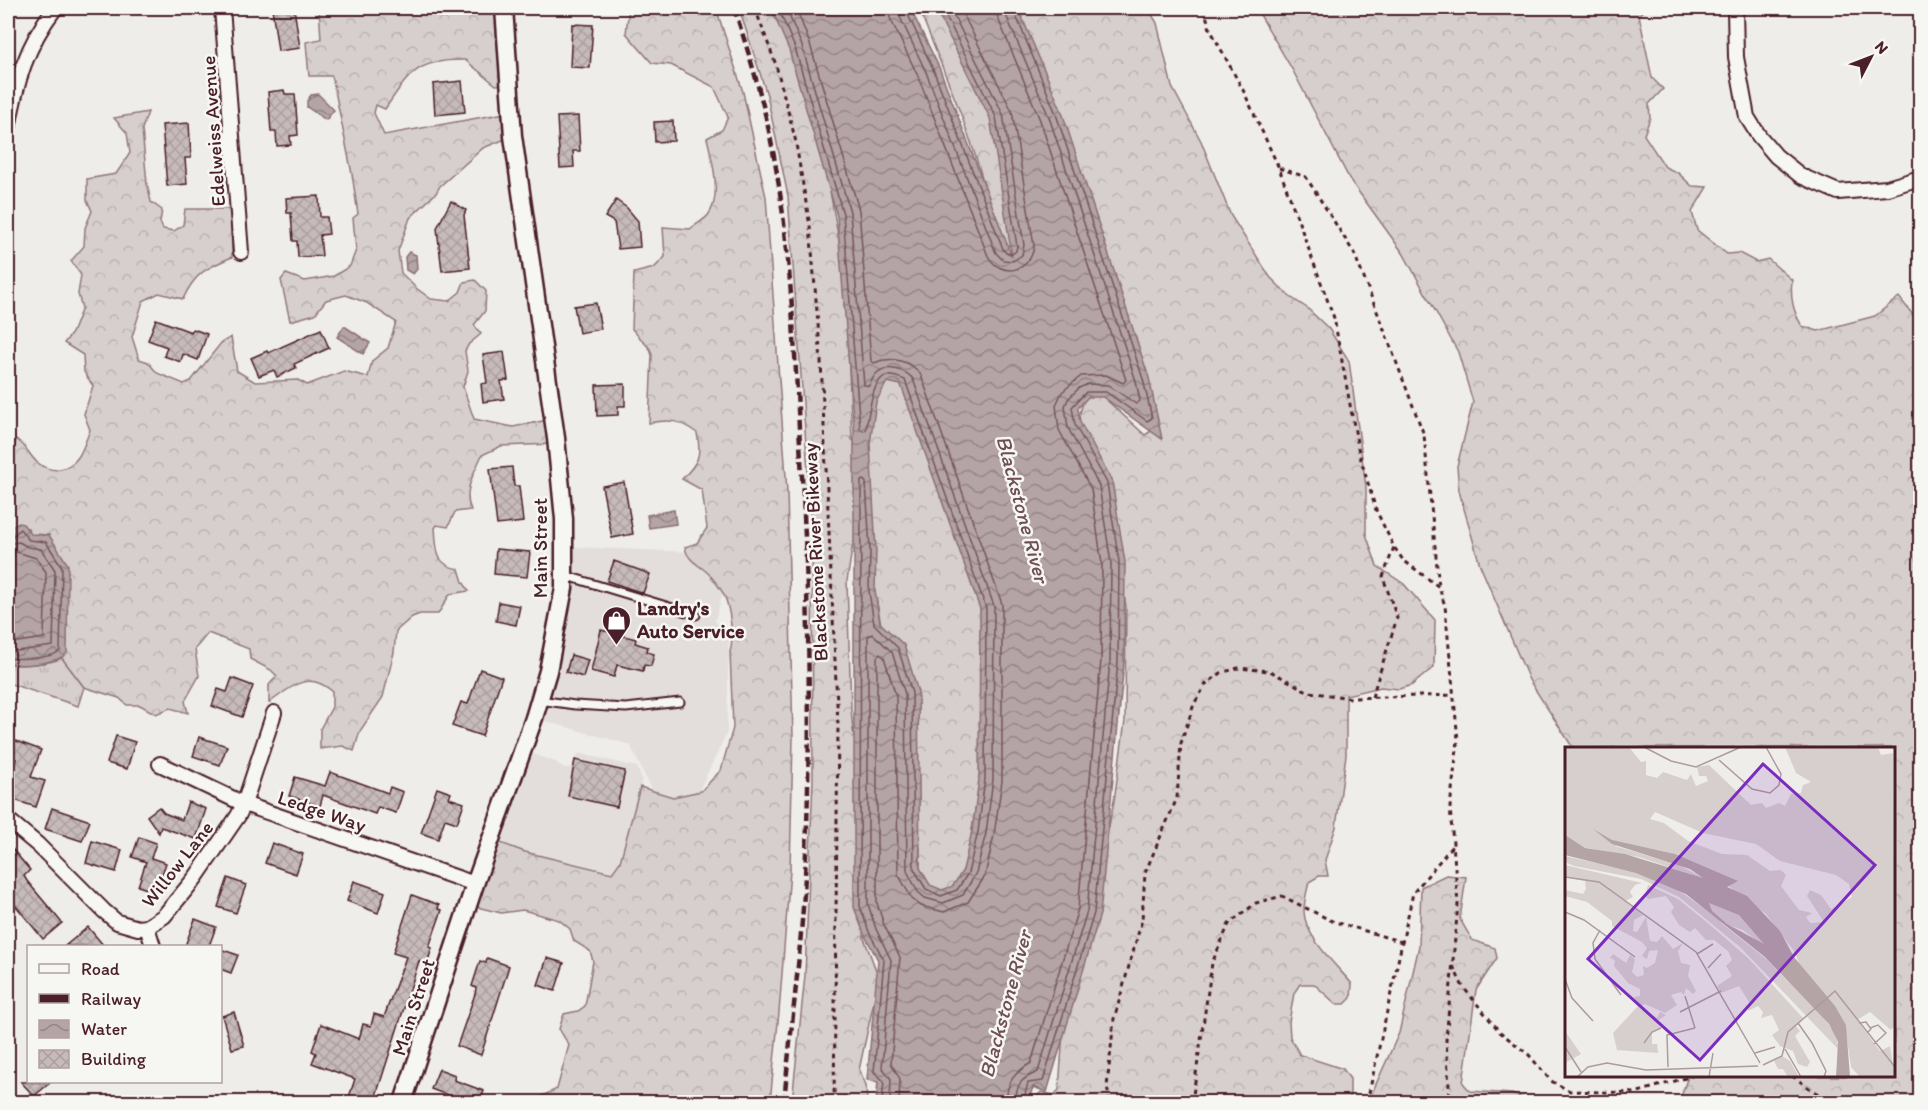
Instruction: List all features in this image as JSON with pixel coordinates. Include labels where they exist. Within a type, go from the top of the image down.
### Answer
[{"type":"street","points":[[8,129],[21,69],[33,40],[55,8]]},
{"type":"street","name":"Edelweiss Avenue","points":[[222,8],[241,252]]},
{"type":"street","name":"Main Street","points":[[403,1102],[548,671],[559,619],[564,575],[564,519],[556,438],[513,136],[504,8]]},
{"type":"street","points":[[1735,8],[1736,57],[1747,117],[1776,156],[1801,176],[1838,192],[1887,188],[1920,178]]},
{"type":"street","name":"Willow Lane","points":[[153,945],[147,927],[165,916],[196,877],[238,816],[274,713]]},
{"type":"street","name":"Ledge Way","points":[[160,764],[244,804],[476,884]]},
{"type":"street","points":[[8,820],[38,845],[117,922],[129,927],[147,927]]},
{"type":"lane","points":[[564,575],[696,615]]},
{"type":"lane","points":[[539,700],[626,708],[680,702]]},
{"type":"path","name":"Blackstone River Bikeway","points":[[755,8],[776,65],[795,138],[810,226],[821,361],[838,725],[834,1102]]},
{"type":"path","points":[[1204,8],[1210,29],[1244,92],[1279,168],[1334,318],[1359,453],[1376,510],[1403,560],[1439,587]]},
{"type":"path","points":[[1279,168],[1306,177],[1354,253],[1424,435],[1439,587],[1445,606],[1458,740],[1450,807],[1458,904],[1446,1040],[1450,1102]]},
{"type":"path","points":[[1372,697],[1397,618],[1383,577],[1394,547]]},
{"type":"path","points":[[1110,1102],[1107,1087],[1114,1019],[1142,920],[1145,873],[1177,798],[1181,743],[1194,704],[1206,684],[1221,673],[1238,668],[1270,671],[1309,692],[1351,698],[1454,695]]},
{"type":"path","points":[[1367,1102],[1413,893],[1453,845]]},
{"type":"path","points":[[1192,1102],[1212,963],[1229,924],[1256,903],[1282,896],[1332,921],[1402,942]]},
{"type":"path","points":[[1452,964],[1463,987],[1500,1032],[1529,1055],[1551,1081],[1570,1091],[1635,1094],[1689,1077]]},
{"type":"path","points":[[1794,1077],[1823,1096],[1836,1099],[1883,1099],[1891,1102]]},
{"type":"shaded area","points":[[578,547],[714,553],[722,595],[715,621],[729,631],[727,733],[696,797],[661,809],[630,745],[534,718],[565,549]]},
{"type":"shaded area","points":[[525,751],[556,762],[563,768],[572,767],[579,753],[637,767],[642,779],[620,862],[612,873],[525,852],[490,839]]},
{"type":"green space","points":[[319,8],[504,8],[509,84],[496,85],[465,60],[436,62],[417,70],[401,86],[385,109],[376,105],[374,113],[384,135],[511,112],[513,136],[483,148],[440,186],[436,193],[410,218],[398,251],[401,273],[431,299],[449,301],[460,292],[464,282],[475,280],[486,291],[485,311],[474,325],[481,334],[469,344],[465,351],[468,371],[463,387],[474,419],[513,427],[548,420],[551,444],[501,446],[482,455],[469,489],[471,510],[455,512],[448,527],[437,525],[435,528],[438,555],[445,564],[459,569],[469,591],[450,594],[438,614],[420,614],[412,617],[396,631],[394,652],[383,697],[360,731],[354,751],[343,746],[320,749],[320,729],[332,707],[332,691],[323,685],[307,681],[292,687],[269,703],[269,685],[277,676],[271,670],[250,659],[249,649],[208,633],[195,649],[199,676],[185,701],[188,713],[170,708],[156,714],[140,705],[127,705],[119,698],[84,687],[62,658],[28,528],[12,526],[10,532],[8,531],[8,473],[16,439],[40,465],[57,470],[72,464],[83,449],[90,430],[84,414],[93,386],[84,372],[83,355],[64,343],[72,333],[82,308],[78,294],[81,275],[71,261],[84,246],[85,228],[92,211],[87,200],[87,179],[116,174],[130,153],[127,133],[114,118],[148,112],[142,129],[147,184],[151,202],[162,210],[160,222],[163,229],[174,231],[183,225],[185,209],[229,209],[231,211],[232,257],[202,272],[192,283],[183,299],[159,293],[143,301],[132,337],[139,359],[148,362],[157,373],[184,384],[191,381],[221,343],[231,337],[237,371],[255,382],[298,380],[307,385],[344,371],[368,377],[372,361],[388,348],[396,322],[367,303],[346,295],[326,300],[315,314],[290,321],[281,280],[286,274],[305,281],[334,276],[350,266],[356,250],[353,218],[358,214],[332,76],[309,76],[306,42],[321,39]]},
{"type":"green space","points":[[629,8],[716,8],[743,92],[766,197],[787,491],[793,738],[790,871],[770,1102],[530,1102],[557,1089],[569,1045],[559,1029],[564,1014],[578,1011],[585,1006],[593,961],[590,951],[574,941],[570,929],[559,920],[523,910],[501,913],[469,905],[490,839],[525,852],[612,873],[620,862],[640,787],[673,797],[701,791],[721,770],[733,728],[731,632],[727,603],[724,594],[709,574],[691,559],[685,547],[697,543],[707,528],[702,490],[682,479],[692,468],[699,453],[697,433],[685,425],[674,422],[649,423],[652,355],[650,349],[632,329],[634,273],[654,268],[665,257],[663,227],[690,229],[709,214],[713,206],[715,177],[707,138],[722,130],[728,117],[714,87],[671,65],[652,63],[626,33]]},
{"type":"green space","points":[[739,8],[777,8],[817,119],[851,307],[848,347],[852,439],[861,449],[886,352],[907,374],[983,601],[984,751],[969,851],[963,870],[949,897],[934,899],[920,868],[920,848],[878,608],[862,531],[853,543],[847,581],[851,709],[857,751],[864,938],[877,973],[877,987],[859,1070],[866,1085],[867,1102],[792,1102],[805,975],[813,780],[812,527],[788,196],[767,95]]},
{"type":"green space","points":[[919,8],[951,8],[988,101],[1013,241],[1010,246],[995,228],[971,142]]},
{"type":"green space","points":[[1009,8],[1148,8],[1157,23],[1172,87],[1201,141],[1231,216],[1270,277],[1329,329],[1349,361],[1366,487],[1366,534],[1377,566],[1404,584],[1435,620],[1434,667],[1412,685],[1399,689],[1381,687],[1346,695],[1346,755],[1336,827],[1325,860],[1328,876],[1319,876],[1309,882],[1305,900],[1305,920],[1309,930],[1322,950],[1352,984],[1351,998],[1345,1004],[1336,1004],[1314,984],[1300,984],[1294,993],[1289,1022],[1290,1037],[1300,1055],[1343,1069],[1350,1079],[1350,1102],[1032,1102],[1041,1092],[1054,1095],[1059,1090],[1066,988],[1106,841],[1125,721],[1126,606],[1115,545],[1078,421],[1085,395],[1101,395],[1145,435],[1153,430]]},
{"type":"green space","points":[[1256,8],[1645,8],[1639,15],[1652,78],[1663,89],[1649,104],[1650,118],[1644,135],[1665,167],[1678,173],[1692,186],[1707,187],[1692,212],[1697,230],[1727,254],[1739,253],[1756,262],[1768,259],[1792,280],[1793,304],[1802,326],[1818,331],[1875,316],[1899,297],[1920,324],[1920,1102],[1676,1102],[1682,1094],[1688,1077],[1895,1077],[1895,747],[1572,747],[1529,680],[1480,565],[1459,491],[1457,466],[1473,402],[1458,352],[1403,253],[1350,180],[1292,69]]},
{"type":"green space","points":[[62,658],[84,687],[78,706],[8,683],[8,662],[19,665],[35,664]]},
{"type":"green space","points":[[1446,875],[1466,877],[1460,919],[1472,940],[1495,948],[1497,958],[1476,990],[1463,1083],[1470,1091],[1512,1094],[1532,1102],[1368,1102],[1399,1033],[1419,946],[1421,887]]},
{"type":"water","name":"Blackstone River","points":[[771,8],[910,8],[939,67],[1012,257],[990,118],[935,8],[1018,8],[1062,112],[1149,378],[1162,439],[1103,397],[1088,397],[1078,408],[1080,422],[1112,481],[1125,562],[1124,662],[1100,914],[1047,1092],[1033,1087],[1028,1102],[876,1102],[878,1082],[867,1080],[878,960],[864,934],[854,907],[854,429],[837,216],[789,50]],"holes":[[[887,382],[901,385],[980,609],[979,779],[972,831],[963,870],[953,886],[942,890],[930,885],[920,868],[918,692],[904,645],[880,623],[875,591],[876,550],[870,444],[876,402]]]},
{"type":"water","points":[[318,94],[334,110],[326,120],[307,107],[307,101],[311,95]]},
{"type":"water","points":[[409,252],[416,255],[417,269],[413,274],[406,270],[405,257]]},
{"type":"water","points":[[344,326],[370,343],[363,354],[337,337]]},
{"type":"water","points":[[674,510],[676,524],[649,528],[647,515]]},
{"type":"water","points":[[18,523],[23,524],[31,534],[49,535],[68,565],[67,653],[62,657],[38,664],[21,665],[8,662],[8,535],[12,526]]},
{"type":"building","points":[[272,8],[294,8],[300,48],[278,51]]},
{"type":"building","points":[[572,24],[593,25],[590,68],[570,67]]},
{"type":"building","points":[[462,81],[465,112],[435,115],[433,84]]},
{"type":"building","points":[[284,90],[285,94],[295,94],[298,135],[290,136],[291,145],[277,146],[276,132],[271,132],[268,92]]},
{"type":"building","points":[[578,116],[580,151],[573,151],[574,167],[560,168],[557,117]]},
{"type":"building","points":[[673,121],[674,141],[655,142],[654,122]]},
{"type":"building","points":[[189,123],[191,158],[185,158],[187,184],[167,186],[162,125]]},
{"type":"building","points":[[319,196],[320,217],[327,217],[329,234],[320,235],[322,256],[298,257],[297,241],[293,241],[291,213],[287,213],[286,198]]},
{"type":"building","points":[[616,200],[627,208],[638,221],[640,247],[618,249],[614,222],[605,217]]},
{"type":"building","points":[[451,201],[466,210],[464,215],[470,268],[442,271],[437,228]]},
{"type":"building","points":[[596,303],[601,329],[579,333],[574,306]]},
{"type":"building","points":[[156,319],[191,332],[193,329],[207,334],[198,360],[183,354],[181,362],[164,356],[167,347],[148,340]]},
{"type":"building","points":[[321,329],[329,348],[294,364],[296,368],[277,377],[274,370],[259,376],[251,358],[267,351],[268,353]]},
{"type":"building","points":[[504,352],[508,380],[501,381],[504,399],[483,402],[481,384],[487,383],[483,355]]},
{"type":"building","points":[[625,384],[625,406],[618,406],[618,415],[597,416],[596,385]]},
{"type":"building","points":[[512,467],[514,486],[519,486],[523,522],[497,525],[490,469]]},
{"type":"building","points":[[624,482],[633,534],[612,538],[602,486]]},
{"type":"building","points":[[496,549],[530,552],[527,577],[494,574]]},
{"type":"building","points":[[614,561],[650,574],[643,593],[607,581]]},
{"type":"building","points":[[499,602],[520,606],[516,625],[496,621]]},
{"type":"building","points":[[601,630],[636,639],[635,643],[648,647],[647,652],[654,654],[651,666],[644,665],[643,671],[617,665],[614,677],[591,671]]},
{"type":"building","points":[[571,655],[588,660],[583,677],[566,672]]},
{"type":"building","points":[[480,669],[502,677],[482,736],[452,726],[461,702],[468,704]]},
{"type":"building","points":[[232,678],[253,686],[242,717],[212,706],[218,689],[227,692]]},
{"type":"building","points":[[116,736],[135,742],[127,769],[107,763]]},
{"type":"building","points":[[199,737],[227,746],[220,765],[193,756]]},
{"type":"building","points":[[8,738],[41,750],[31,777],[45,781],[36,807],[8,798],[8,785],[16,759],[8,756]]},
{"type":"building","points":[[575,760],[625,771],[617,807],[568,796]]},
{"type":"building","points":[[330,772],[388,793],[390,787],[403,792],[396,813],[378,807],[375,814],[323,795],[320,806],[289,796],[295,777],[325,786]]},
{"type":"building","points":[[437,788],[451,793],[449,798],[464,803],[457,823],[445,819],[438,839],[421,833]]},
{"type":"building","points":[[188,802],[206,809],[196,839],[161,827],[159,833],[147,816],[159,807],[164,813],[182,820]]},
{"type":"building","points":[[52,808],[90,821],[82,841],[45,829]]},
{"type":"building","points":[[139,837],[156,843],[151,858],[166,863],[156,892],[138,886],[146,862],[132,857]]},
{"type":"building","points":[[92,841],[122,850],[116,872],[86,863]]},
{"type":"building","points":[[272,843],[303,854],[296,874],[265,863]]},
{"type":"building","points":[[8,844],[30,870],[24,876],[27,881],[62,923],[43,939],[16,906],[8,914]]},
{"type":"building","points":[[228,878],[246,885],[236,913],[218,907]]},
{"type":"building","points":[[354,881],[385,892],[378,913],[347,901]]},
{"type":"building","points":[[412,895],[439,905],[438,909],[442,910],[429,947],[432,948],[427,964],[419,961],[374,1102],[354,1102],[348,1100],[355,1079],[312,1063],[316,1053],[312,1051],[321,1024],[359,1039],[363,1024],[371,1026],[374,1014],[384,1017],[406,957],[393,953]]},
{"type":"building","points":[[195,919],[216,927],[209,945],[185,945]]},
{"type":"building","points":[[88,927],[103,945],[66,945]]},
{"type":"building","points":[[222,950],[238,955],[231,973],[222,970]]},
{"type":"building","points":[[487,958],[509,966],[481,1055],[457,1046],[475,994],[476,988],[472,986],[480,961],[486,963]]},
{"type":"building","points":[[547,958],[564,963],[555,991],[538,985]]},
{"type":"building","points":[[234,1012],[244,1046],[232,1049],[222,1016]]},
{"type":"building","points":[[439,1069],[455,1075],[454,1080],[484,1091],[480,1102],[466,1102],[431,1089]]},
{"type":"building","points":[[21,1082],[50,1083],[34,1096]]},
{"type":"railway","points":[[734,8],[764,111],[783,216],[793,322],[805,540],[809,708],[805,876],[784,1102]]},
{"type":"place","name":"Landry's Auto Service","points":[[616,646]]}]
